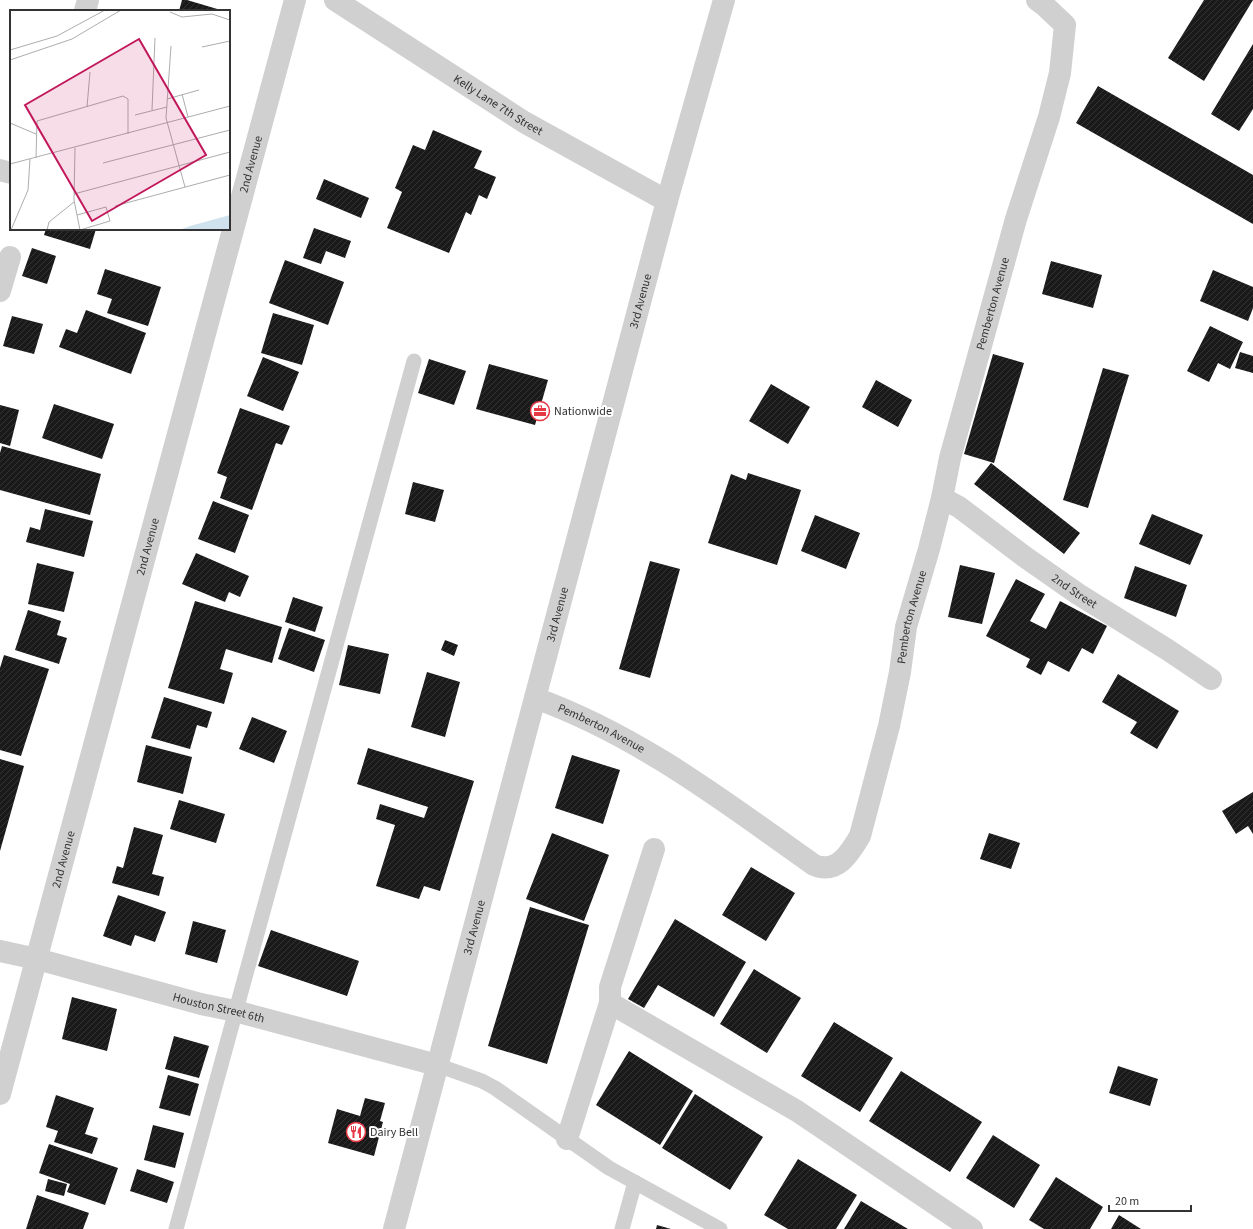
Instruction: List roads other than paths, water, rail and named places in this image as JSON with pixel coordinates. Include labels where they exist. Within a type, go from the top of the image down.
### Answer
[{"type":"street","points":[[85,10],[88,0]]},
{"type":"street","name":"2nd Avenue","points":[[0,1094],[295,0]]},
{"type":"street","name":"Kelly Lane 7th Street","points":[[334,0],[524,122],[667,201]]},
{"type":"street","name":"3rd Avenue","points":[[394,1229],[436,1065],[667,201],[724,0]]},
{"type":"street","name":"Pemberton Avenue","points":[[535,698],[587,718],[653,755],[693,779],[814,865],[822,869],[833,867],[843,860],[852,849],[860,836],[889,726],[900,672],[906,627],[942,498],[950,458],[1016,219],[1049,117],[1060,73],[1065,25],[1037,0]]},
{"type":"street","points":[[0,170],[10,172]]},
{"type":"street","points":[[0,291],[10,257]]},
{"type":"street","name":"2nd Street","points":[[942,498],[958,507],[1078,594],[1168,650],[1210,679]]},
{"type":"street","points":[[567,1138],[610,1003],[610,987],[654,849]]},
{"type":"street","name":"Houston Street 6th","points":[[0,951],[37,959],[201,1004],[235,1011],[436,1065]]},
{"type":"street","points":[[610,1003],[797,1111],[972,1229]]},
{"type":"lane","points":[[176,1229],[414,361]]},
{"type":"lane","points":[[436,1065],[482,1081],[495,1088],[609,1168],[720,1229]]},
{"type":"lane","points":[[622,1229],[634,1182]]},
{"type":"place","name":"Nationwide","points":[[540,411]]},
{"type":"place","name":"Dairy Bell","points":[[356,1132]]}]
